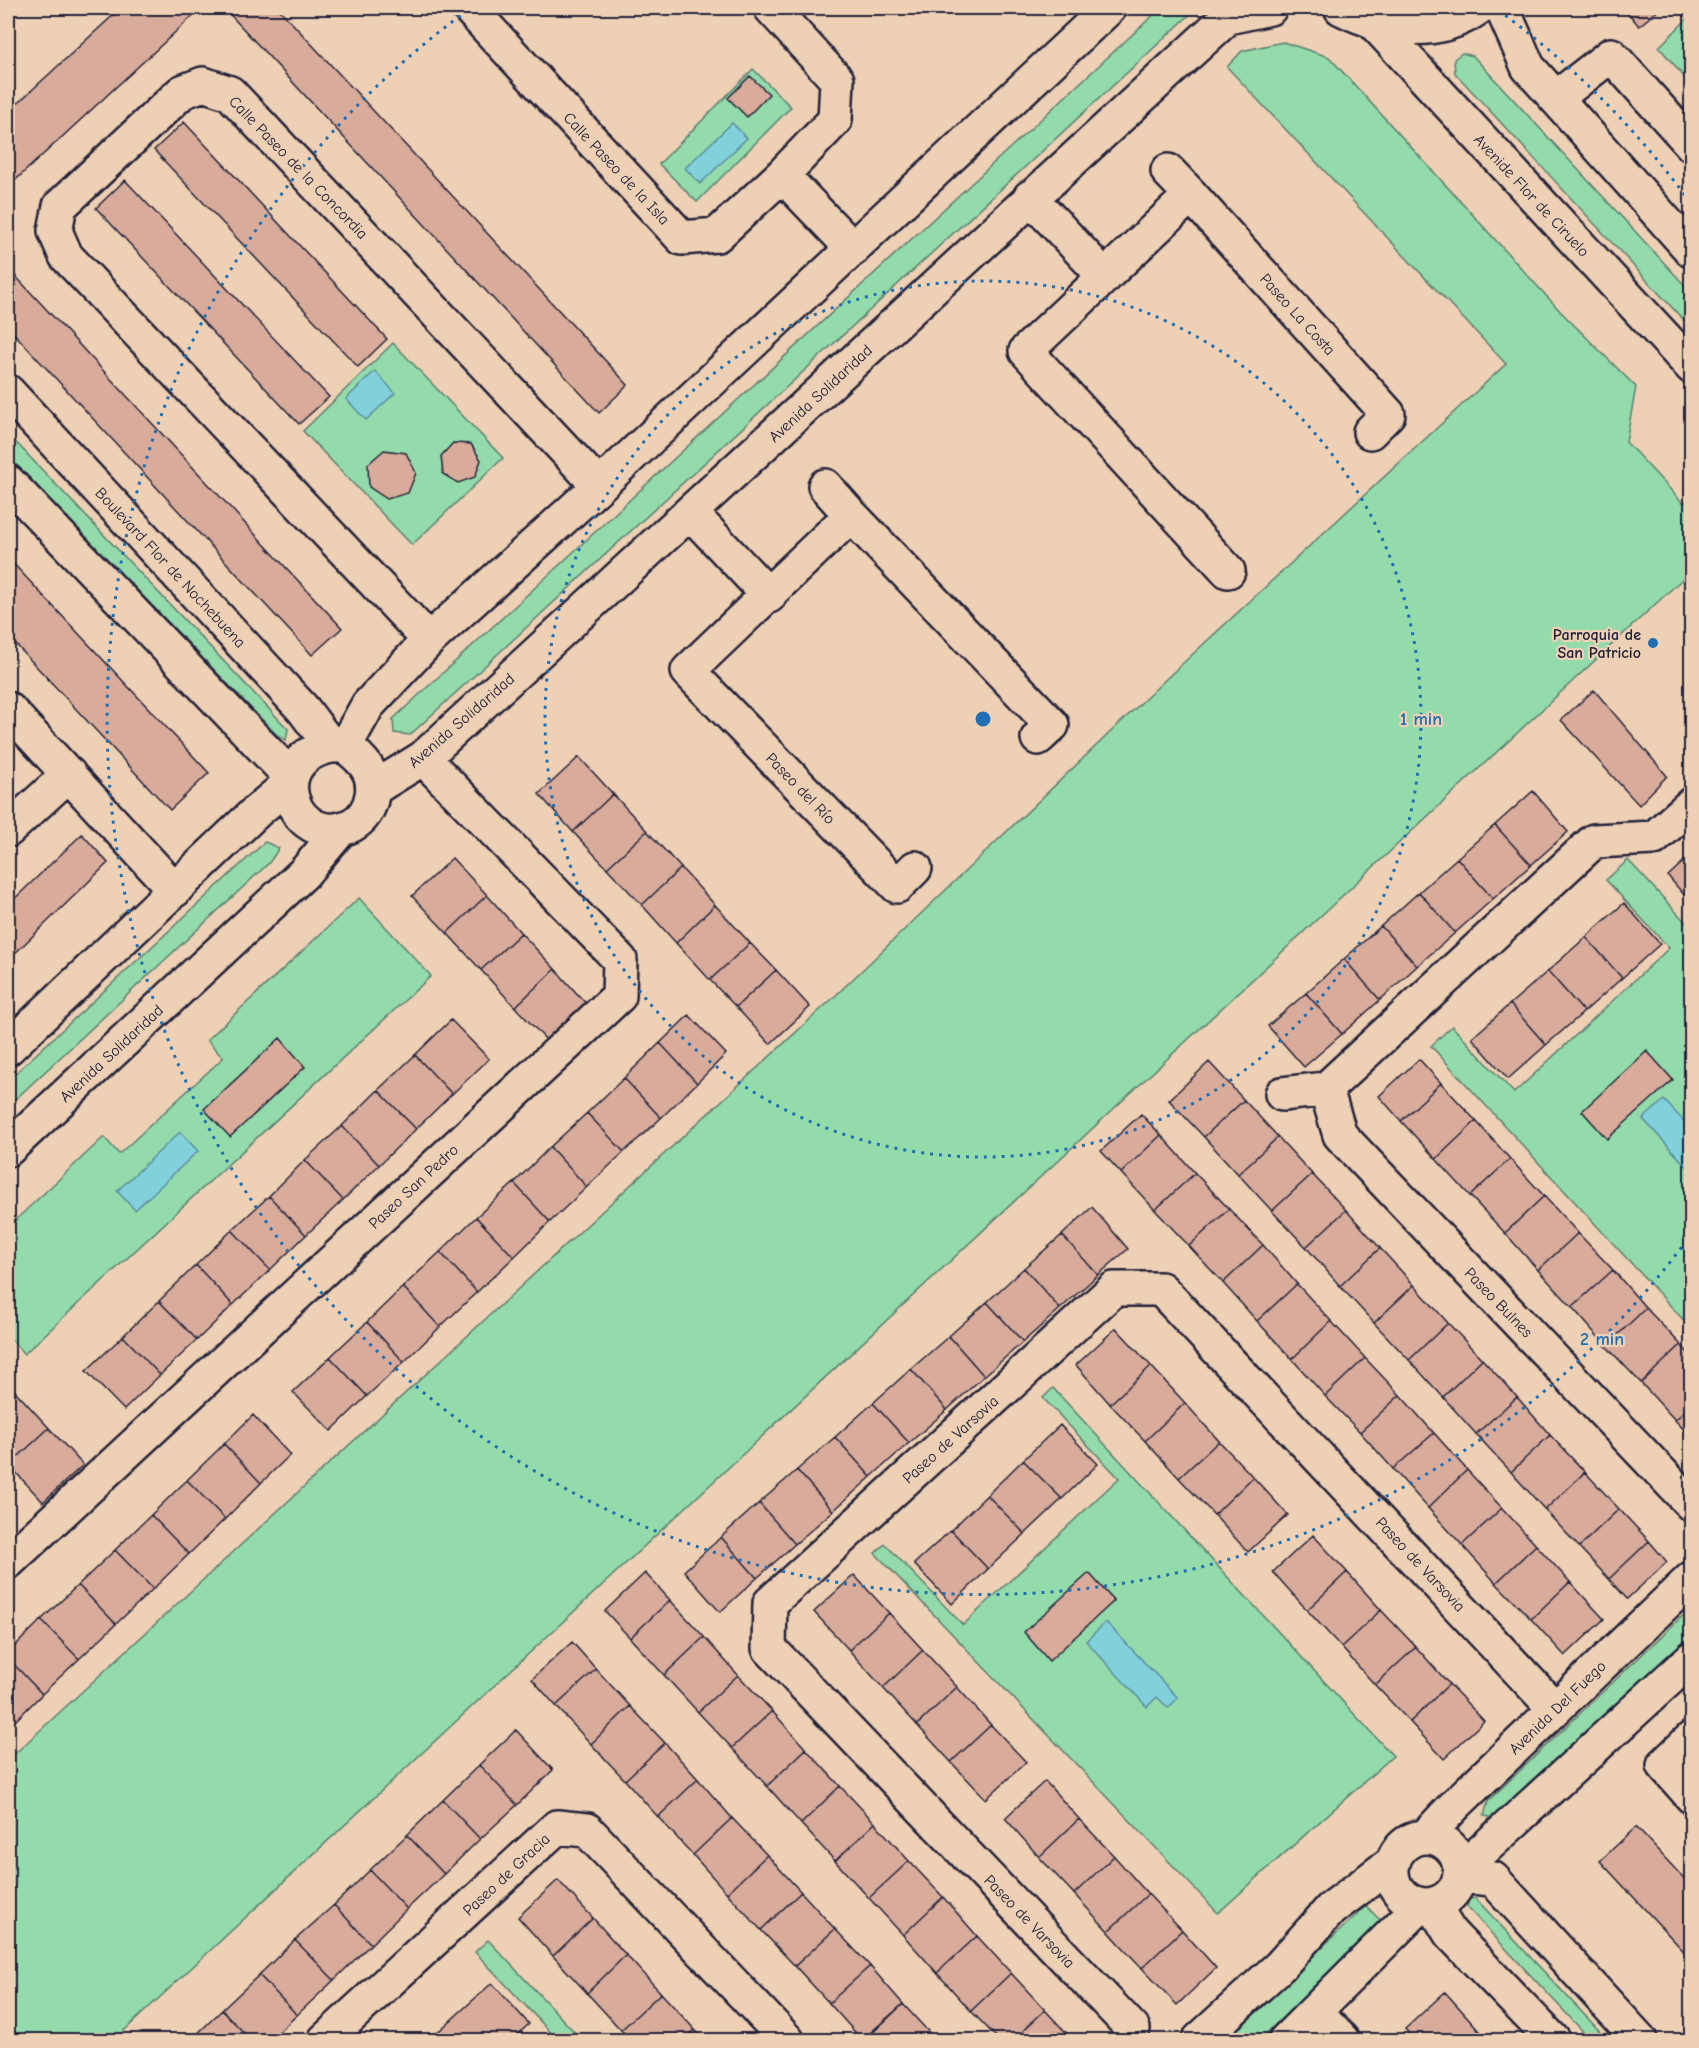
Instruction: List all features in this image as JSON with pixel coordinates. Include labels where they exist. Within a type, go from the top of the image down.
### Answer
[{"type":"street","name":"Calle Paseo de la Isla","points":[[469,8],[682,238],[717,235],[782,175],[835,120],[837,80],[771,8]]},
{"type":"street","points":[[8,1048],[290,781],[306,755],[338,746],[368,705],[429,640],[599,486],[1109,8]]},
{"type":"street","name":"Avenida Solidaridad","points":[[373,789],[423,758],[1228,17],[1270,8]]},
{"type":"street","points":[[1341,8],[1374,23],[1407,28],[1439,25],[1478,8]]},
{"type":"street","points":[[1502,8],[1527,67],[1692,251]]},
{"type":"street","name":"Avenide Flor de Ciruelo","points":[[1374,23],[1692,367]]},
{"type":"street","points":[[1556,98],[1593,72],[1611,55],[1692,145]]},
{"type":"street","name":"Calle Paseo de la Concordia","points":[[429,640],[66,256],[55,231],[60,206],[182,92],[203,84],[230,93],[599,486]]},
{"type":"street","name":"Paseo La Costa","points":[[1168,171],[1388,414],[1370,432]]},
{"type":"street","points":[[782,175],[853,249]]},
{"type":"street","points":[[1191,195],[1105,277],[1017,341],[1228,571]]},
{"type":"street","points":[[1030,197],[1105,277]]},
{"type":"street","name":"Boulevard Flor de Nochebuena","points":[[8,392],[338,746]]},
{"type":"street","points":[[8,482],[290,781],[294,806],[301,817],[313,826],[326,830],[341,829],[353,824],[364,814],[371,803],[373,789],[366,764],[338,746]]},
{"type":"street","points":[[825,486],[1052,725],[1038,738]]},
{"type":"street","points":[[691,513],[769,596]]},
{"type":"street","name":"Paseo del Río","points":[[851,515],[769,596],[680,662],[897,886],[915,868]]},
{"type":"street","points":[[8,709],[175,890]]},
{"type":"street","name":"Paseo San Pedro","points":[[11,1552],[619,996],[620,960],[423,758]]},
{"type":"street","points":[[8,830],[69,774]]},
{"type":"street","points":[[1282,1094],[1326,1089],[1594,841],[1654,837],[1692,804]]},
{"type":"street","name":"Avenida Solidaridad","points":[[8,1149],[304,873],[341,829]]},
{"type":"street","name":"Paseo Bulnes","points":[[1326,1089],[1340,1135],[1692,1505]]},
{"type":"street","name":"Paseo de Varsovia","points":[[1133,2029],[769,1648],[770,1603],[1114,1289],[1161,1289],[1545,1697]]},
{"type":"street","name":"Avenida Del Fuego","points":[[1425,1837],[1545,1697],[1692,1578]]},
{"type":"street","points":[[1286,2040],[1331,2029],[1427,1905],[1453,1893],[1460,1873],[1692,1658]]},
{"type":"street","points":[[1692,1738],[1664,1765],[1692,1797]]},
{"type":"street","name":"Paseo de Gracia","points":[[326,2040],[556,1827],[587,1830],[787,2040]]},
{"type":"street","points":[[1199,2040],[1280,1966],[1330,1909],[1393,1862],[1405,1844],[1425,1837],[1436,1839],[1454,1851],[1460,1873]]},
{"type":"street","points":[[1393,1862],[1393,1879],[1401,1894],[1410,1902],[1427,1905],[1450,1933],[1553,2040]]},
{"type":"street","points":[[1460,1873],[1493,1879],[1640,2040]]},
{"type":"green space","points":[[1161,8],[1197,8],[410,735],[394,733],[393,719]]},
{"type":"green space","points":[[1691,15],[1691,85],[1659,47]]},
{"type":"green space","points":[[1283,42],[1329,57],[1561,312],[1636,387],[1626,442],[1682,502],[1691,501],[1691,571],[114,2040],[8,2040],[8,1760],[832,999],[1167,678],[1506,364],[1227,67],[1242,51]]},
{"type":"green space","points":[[1462,53],[1473,56],[1691,292],[1691,328],[1455,73],[1454,59]]},
{"type":"green space","points":[[753,69],[791,107],[697,202],[659,164]]},
{"type":"green space","points":[[393,343],[503,458],[412,545],[303,431]]},
{"type":"green space","points":[[8,434],[288,729],[286,740],[277,735],[8,456]]},
{"type":"green space","points":[[265,842],[279,848],[269,863],[8,1106],[8,1080]]},
{"type":"green space","points":[[1628,860],[1691,928],[1691,1328],[1431,1046],[1452,1026],[1514,1093],[1669,948],[1606,880]]},
{"type":"green space","points":[[359,898],[431,976],[24,1354],[8,1336],[8,1227],[104,1137],[119,1154],[223,1058],[207,1040]]},
{"type":"green space","points":[[1053,1388],[1393,1756],[1218,1913],[875,1553],[885,1544],[963,1625],[1119,1478],[1043,1398]]},
{"type":"green space","points":[[1691,1608],[1691,1636],[1495,1818],[1484,1816],[1488,1801]]},
{"type":"green space","points":[[1476,1898],[1608,2040],[1591,2040],[1467,1907],[1469,1899]]},
{"type":"green space","points":[[1366,1906],[1384,1924],[1259,2040],[1223,2040]]},
{"type":"green space","points":[[488,1940],[582,2040],[549,2040],[554,2036],[475,1952]]},
{"type":"water","points":[[732,123],[747,138],[700,184],[685,168]]},
{"type":"water","points":[[375,371],[395,393],[366,420],[346,399]]},
{"type":"water","points":[[1664,1100],[1691,1129],[1691,1171],[1643,1119]]},
{"type":"water","points":[[180,1132],[198,1151],[135,1210],[117,1191]]},
{"type":"water","points":[[1106,1622],[1178,1698],[1168,1708],[1157,1697],[1147,1707],[1086,1641]]},
{"type":"building","points":[[121,8],[193,8],[197,12],[8,187],[8,112]]},
{"type":"building","points":[[224,8],[278,8],[628,385],[599,413]]},
{"type":"building","points":[[1624,8],[1661,8],[1639,26]]},
{"type":"building","points":[[750,76],[769,94],[747,117],[728,98]]},
{"type":"building","points":[[184,122],[387,339],[358,367],[154,150]]},
{"type":"building","points":[[125,180],[329,397],[299,424],[96,208]]},
{"type":"building","points":[[8,268],[342,628],[312,655],[8,327]]},
{"type":"building","points":[[453,443],[471,444],[481,460],[475,477],[458,483],[443,474],[441,456]]},
{"type":"building","points":[[384,450],[406,453],[416,473],[408,493],[387,499],[369,487],[368,464]]},
{"type":"building","points":[[8,558],[209,773],[170,810],[8,636]]},
{"type":"building","points":[[1594,690],[1667,776],[1639,805],[1561,720]]},
{"type":"building","points":[[579,757],[613,794],[573,832],[539,794]]},
{"type":"building","points":[[1533,791],[1568,832],[1531,865],[1495,825]]},
{"type":"building","points":[[613,794],[647,831],[607,868],[573,832]]},
{"type":"building","points":[[1495,825],[1531,865],[1493,899],[1457,858]]},
{"type":"building","points":[[647,831],[681,868],[642,905],[607,868]]},
{"type":"building","points":[[82,834],[108,863],[8,960],[8,905]]},
{"type":"building","points":[[1692,854],[1692,902],[1691,903],[1668,876]]},
{"type":"building","points":[[452,858],[487,895],[447,933],[412,896]]},
{"type":"building","points":[[1457,858],[1493,899],[1455,933],[1419,892]]},
{"type":"building","points":[[681,868],[715,905],[676,943],[642,905]]},
{"type":"building","points":[[1419,892],[1455,933],[1417,966],[1381,926]]},
{"type":"building","points":[[487,895],[521,933],[481,970],[447,933]]},
{"type":"building","points":[[1624,903],[1660,944],[1622,978],[1586,937]]},
{"type":"building","points":[[715,905],[750,943],[710,980],[676,943]]},
{"type":"building","points":[[1381,926],[1417,966],[1380,1000],[1344,959]]},
{"type":"building","points":[[521,933],[555,969],[515,1007],[481,970]]},
{"type":"building","points":[[1586,937],[1622,978],[1584,1012],[1548,971]]},
{"type":"building","points":[[750,943],[776,970],[736,1007],[710,980]]},
{"type":"building","points":[[1344,959],[1380,1000],[1342,1034],[1306,993]]},
{"type":"building","points":[[555,969],[589,1007],[550,1044],[515,1007]]},
{"type":"building","points":[[776,970],[810,1007],[770,1044],[736,1007]]},
{"type":"building","points":[[1548,971],[1584,1012],[1546,1045],[1510,1004]]},
{"type":"building","points":[[1306,993],[1342,1034],[1304,1067],[1268,1026]]},
{"type":"building","points":[[1510,1004],[1546,1045],[1508,1079],[1472,1038]]},
{"type":"building","points":[[689,1015],[726,1054],[697,1083],[660,1043]]},
{"type":"building","points":[[451,1020],[489,1059],[452,1094],[415,1055]]},
{"type":"building","points":[[280,1038],[305,1067],[230,1137],[204,1109]]},
{"type":"building","points":[[660,1043],[697,1083],[661,1118],[624,1078]]},
{"type":"building","points":[[1647,1051],[1673,1080],[1607,1139],[1582,1111]]},
{"type":"building","points":[[415,1055],[452,1094],[416,1129],[378,1090]]},
{"type":"building","points":[[1419,1059],[1441,1083],[1401,1121],[1379,1096]]},
{"type":"building","points":[[1209,1062],[1244,1100],[1204,1137],[1169,1100]]},
{"type":"building","points":[[624,1078],[661,1118],[624,1152],[587,1113]]},
{"type":"building","points":[[1441,1083],[1476,1121],[1436,1159],[1401,1121]]},
{"type":"building","points":[[378,1090],[416,1129],[379,1165],[342,1126]]},
{"type":"building","points":[[1244,1100],[1278,1137],[1238,1174],[1204,1137]]},
{"type":"building","points":[[587,1113],[624,1152],[587,1187],[550,1147]]},
{"type":"building","points":[[1141,1114],[1161,1135],[1121,1173],[1101,1151]]},
{"type":"building","points":[[1476,1121],[1510,1159],[1470,1196],[1436,1159]]},
{"type":"building","points":[[342,1126],[379,1165],[343,1200],[305,1160]]},
{"type":"building","points":[[1161,1135],[1195,1173],[1155,1210],[1121,1173]]},
{"type":"building","points":[[1278,1137],[1312,1174],[1272,1211],[1238,1174]]},
{"type":"building","points":[[550,1147],[587,1187],[550,1222],[514,1183]]},
{"type":"building","points":[[1510,1159],[1544,1196],[1505,1233],[1470,1196]]},
{"type":"building","points":[[305,1160],[343,1200],[306,1235],[269,1196]]},
{"type":"building","points":[[1195,1173],[1229,1209],[1189,1246],[1155,1210]]},
{"type":"building","points":[[1312,1174],[1346,1210],[1306,1247],[1272,1211]]},
{"type":"building","points":[[514,1183],[550,1222],[514,1257],[476,1217]]},
{"type":"building","points":[[269,1196],[306,1235],[270,1270],[232,1230]]},
{"type":"building","points":[[1544,1196],[1578,1233],[1538,1270],[1505,1233]]},
{"type":"building","points":[[1092,1207],[1128,1249],[1098,1275],[1062,1235]]},
{"type":"building","points":[[1229,1209],[1263,1245],[1223,1283],[1189,1246]]},
{"type":"building","points":[[1346,1210],[1380,1248],[1340,1286],[1306,1247]]},
{"type":"building","points":[[476,1217],[514,1257],[477,1292],[440,1252]]},
{"type":"building","points":[[232,1230],[270,1270],[233,1305],[196,1265]]},
{"type":"building","points":[[1578,1233],[1613,1270],[1572,1307],[1538,1270]]},
{"type":"building","points":[[1062,1235],[1098,1275],[1060,1309],[1024,1268]]},
{"type":"building","points":[[1263,1245],[1297,1284],[1257,1321],[1223,1283]]},
{"type":"building","points":[[1380,1248],[1414,1285],[1374,1323],[1340,1286]]},
{"type":"building","points":[[440,1252],[477,1292],[440,1327],[403,1287]]},
{"type":"building","points":[[196,1265],[233,1305],[197,1340],[159,1301]]},
{"type":"building","points":[[1024,1268],[1060,1309],[1023,1342],[987,1302]]},
{"type":"building","points":[[1613,1270],[1646,1308],[1606,1346],[1572,1307]]},
{"type":"building","points":[[1297,1284],[1331,1321],[1292,1359],[1257,1321]]},
{"type":"building","points":[[1414,1285],[1448,1323],[1409,1360],[1374,1323]]},
{"type":"building","points":[[403,1287],[440,1327],[404,1362],[367,1322]]},
{"type":"building","points":[[159,1301],[197,1340],[160,1375],[123,1336]]},
{"type":"building","points":[[987,1302],[1023,1342],[984,1376],[949,1336]]},
{"type":"building","points":[[1646,1308],[1681,1345],[1641,1383],[1606,1346]]},
{"type":"building","points":[[1331,1321],[1365,1358],[1325,1396],[1292,1359]]},
{"type":"building","points":[[367,1322],[404,1362],[367,1396],[330,1357]]},
{"type":"building","points":[[1448,1323],[1482,1359],[1443,1397],[1409,1360]]},
{"type":"building","points":[[1116,1328],[1151,1366],[1110,1404],[1076,1365]]},
{"type":"building","points":[[123,1336],[160,1375],[124,1410],[86,1371]]},
{"type":"building","points":[[949,1336],[984,1376],[947,1410],[911,1369]]},
{"type":"building","points":[[1681,1345],[1692,1357],[1692,1405],[1675,1420],[1641,1383]]},
{"type":"building","points":[[330,1357],[367,1396],[331,1431],[293,1392]]},
{"type":"building","points":[[1365,1358],[1400,1395],[1360,1432],[1325,1396]]},
{"type":"building","points":[[1482,1359],[1517,1397],[1476,1434],[1443,1397]]},
{"type":"building","points":[[1151,1366],[1185,1403],[1145,1441],[1110,1404]]},
{"type":"building","points":[[911,1369],[947,1410],[909,1443],[873,1403]]},
{"type":"building","points":[[8,1383],[15,1391],[8,1398]]},
{"type":"building","points":[[15,1391],[49,1428],[9,1465],[8,1398]]},
{"type":"building","points":[[1400,1395],[1434,1433],[1393,1469],[1360,1432]]},
{"type":"building","points":[[1517,1397],[1550,1435],[1511,1472],[1476,1434]]},
{"type":"building","points":[[873,1403],[909,1443],[871,1477],[835,1437]]},
{"type":"building","points":[[1185,1403],[1219,1441],[1179,1478],[1145,1441]]},
{"type":"building","points":[[1692,1405],[1692,1438],[1675,1420]]},
{"type":"building","points":[[253,1415],[290,1455],[261,1483],[224,1444]]},
{"type":"building","points":[[1060,1425],[1098,1464],[1062,1499],[1023,1460]]},
{"type":"building","points":[[49,1428],[83,1465],[43,1502],[9,1465]]},
{"type":"building","points":[[1434,1433],[1467,1470],[1428,1508],[1393,1469]]},
{"type":"building","points":[[1550,1435],[1585,1472],[1545,1510],[1511,1472]]},
{"type":"building","points":[[835,1437],[871,1477],[833,1511],[797,1470]]},
{"type":"building","points":[[1219,1441],[1253,1477],[1214,1515],[1179,1478]]},
{"type":"building","points":[[224,1444],[261,1483],[225,1519],[187,1480]]},
{"type":"building","points":[[1023,1460],[1062,1499],[1025,1534],[987,1495]]},
{"type":"building","points":[[797,1470],[833,1511],[795,1544],[759,1503]]},
{"type":"building","points":[[1467,1470],[1502,1508],[1462,1545],[1428,1508]]},
{"type":"building","points":[[1585,1472],[1619,1509],[1579,1547],[1545,1510]]},
{"type":"building","points":[[1253,1477],[1288,1515],[1248,1552],[1214,1515]]},
{"type":"building","points":[[187,1480],[225,1519],[189,1554],[151,1515]]},
{"type":"building","points":[[987,1495],[1025,1534],[988,1569],[951,1530]]},
{"type":"building","points":[[759,1503],[795,1544],[757,1578],[721,1537]]},
{"type":"building","points":[[1502,1508],[1536,1545],[1496,1583],[1462,1545]]},
{"type":"building","points":[[1619,1509],[1649,1541],[1609,1579],[1579,1547]]},
{"type":"building","points":[[151,1515],[189,1554],[153,1589],[115,1550]]},
{"type":"building","points":[[951,1530],[988,1569],[952,1604],[914,1564]]},
{"type":"building","points":[[1313,1535],[1347,1572],[1307,1610],[1273,1572]]},
{"type":"building","points":[[721,1537],[757,1578],[720,1612],[684,1571]]},
{"type":"building","points":[[1649,1541],[1667,1562],[1627,1599],[1609,1579]]},
{"type":"building","points":[[1536,1545],[1570,1582],[1531,1619],[1496,1583]]},
{"type":"building","points":[[115,1550],[153,1589],[116,1624],[78,1585]]},
{"type":"building","points":[[1347,1572],[1381,1610],[1341,1647],[1307,1610]]},
{"type":"building","points":[[645,1573],[670,1600],[630,1638],[605,1611]]},
{"type":"building","points":[[1089,1573],[1114,1601],[1049,1661],[1024,1632]]},
{"type":"building","points":[[854,1575],[889,1613],[849,1650],[814,1612]]},
{"type":"building","points":[[1570,1582],[1604,1619],[1565,1656],[1531,1619]]},
{"type":"building","points":[[78,1585],[116,1624],[79,1659],[41,1620]]},
{"type":"building","points":[[670,1600],[704,1637],[664,1675],[630,1638]]},
{"type":"building","points":[[1381,1610],[1416,1647],[1375,1685],[1341,1647]]},
{"type":"building","points":[[889,1613],[923,1650],[883,1688],[849,1650]]},
{"type":"building","points":[[41,1620],[79,1659],[42,1694],[8,1658],[8,1653]]},
{"type":"building","points":[[704,1637],[738,1675],[698,1712],[664,1675]]},
{"type":"building","points":[[572,1642],[596,1669],[556,1706],[532,1679]]},
{"type":"building","points":[[1416,1647],[1449,1684],[1410,1722],[1375,1685]]},
{"type":"building","points":[[923,1650],[957,1687],[917,1725],[883,1688]]},
{"type":"building","points":[[8,1658],[42,1694],[8,1728]]},
{"type":"building","points":[[596,1669],[630,1706],[591,1744],[556,1706]]},
{"type":"building","points":[[738,1675],[772,1711],[732,1748],[698,1712]]},
{"type":"building","points":[[1449,1684],[1484,1721],[1444,1759],[1410,1722]]},
{"type":"building","points":[[957,1687],[991,1725],[951,1762],[917,1725]]},
{"type":"building","points":[[630,1706],[665,1743],[625,1780],[591,1744]]},
{"type":"building","points":[[772,1711],[806,1749],[767,1786],[732,1748]]},
{"type":"building","points":[[991,1725],[1026,1762],[986,1799],[951,1762]]},
{"type":"building","points":[[516,1730],[553,1770],[517,1805],[479,1765]]},
{"type":"building","points":[[665,1743],[698,1779],[658,1817],[625,1780]]},
{"type":"building","points":[[806,1749],[840,1786],[801,1824],[767,1786]]},
{"type":"building","points":[[479,1765],[517,1805],[480,1839],[443,1800]]},
{"type":"building","points":[[698,1779],[732,1818],[693,1855],[658,1817]]},
{"type":"building","points":[[1045,1781],[1079,1819],[1039,1857],[1005,1818]]},
{"type":"building","points":[[840,1786],[875,1823],[835,1861],[801,1824]]},
{"type":"building","points":[[443,1800],[480,1839],[444,1874],[407,1835]]},
{"type":"building","points":[[732,1818],[767,1855],[727,1893],[693,1855]]},
{"type":"building","points":[[1079,1819],[1114,1856],[1074,1894],[1039,1857]]},
{"type":"building","points":[[875,1823],[909,1861],[869,1898],[835,1861]]},
{"type":"building","points":[[1636,1827],[1692,1887],[1692,1960],[1600,1861]]},
{"type":"building","points":[[407,1835],[444,1874],[407,1909],[370,1870]]},
{"type":"building","points":[[767,1855],[801,1892],[761,1930],[727,1893]]},
{"type":"building","points":[[1114,1856],[1148,1894],[1108,1931],[1074,1894]]},
{"type":"building","points":[[909,1861],[943,1897],[903,1935],[869,1898]]},
{"type":"building","points":[[370,1870],[407,1909],[371,1944],[334,1905]]},
{"type":"building","points":[[558,1880],[593,1918],[553,1956],[518,1917]]},
{"type":"building","points":[[801,1892],[835,1929],[795,1966],[761,1930]]},
{"type":"building","points":[[1148,1894],[1182,1930],[1142,1968],[1108,1931]]},
{"type":"building","points":[[943,1897],[977,1936],[937,1973],[903,1935]]},
{"type":"building","points":[[334,1905],[371,1944],[334,1980],[295,1940]]},
{"type":"building","points":[[593,1918],[626,1955],[587,1993],[553,1956]]},
{"type":"building","points":[[835,1929],[870,1966],[829,2003],[795,1966]]},
{"type":"building","points":[[1182,1930],[1216,1968],[1177,2005],[1142,1968]]},
{"type":"building","points":[[977,1936],[1011,1973],[971,2011],[937,1973]]},
{"type":"building","points":[[295,1940],[334,1980],[297,2015],[259,1975]]},
{"type":"building","points":[[626,1955],[661,1993],[621,2030],[587,1993]]},
{"type":"building","points":[[870,1966],[903,2004],[862,2040],[829,2003]]},
{"type":"building","points":[[1011,1973],[1045,2010],[1013,2040],[999,2040],[971,2011]]},
{"type":"building","points":[[259,1975],[297,2015],[270,2040],[251,2040],[222,2010]]},
{"type":"building","points":[[492,1983],[529,2024],[512,2040],[429,2040]]},
{"type":"building","points":[[1445,1992],[1479,2030],[1467,2040],[1415,2040],[1405,2029]]},
{"type":"building","points":[[661,1993],[695,2030],[684,2040],[631,2040],[621,2030]]},
{"type":"building","points":[[903,2004],[936,2040],[865,2040]]},
{"type":"building","points":[[222,2010],[251,2040],[191,2040]]},
{"type":"building","points":[[1045,2010],[1073,2040],[1013,2040]]},
{"type":"building","points":[[695,2030],[705,2040],[684,2040]]},
{"type":"building","points":[[1479,2030],[1489,2040],[1467,2040]]},
{"type":"place","name":"Parroquia de San Patricio","points":[[1653,643]]}]
